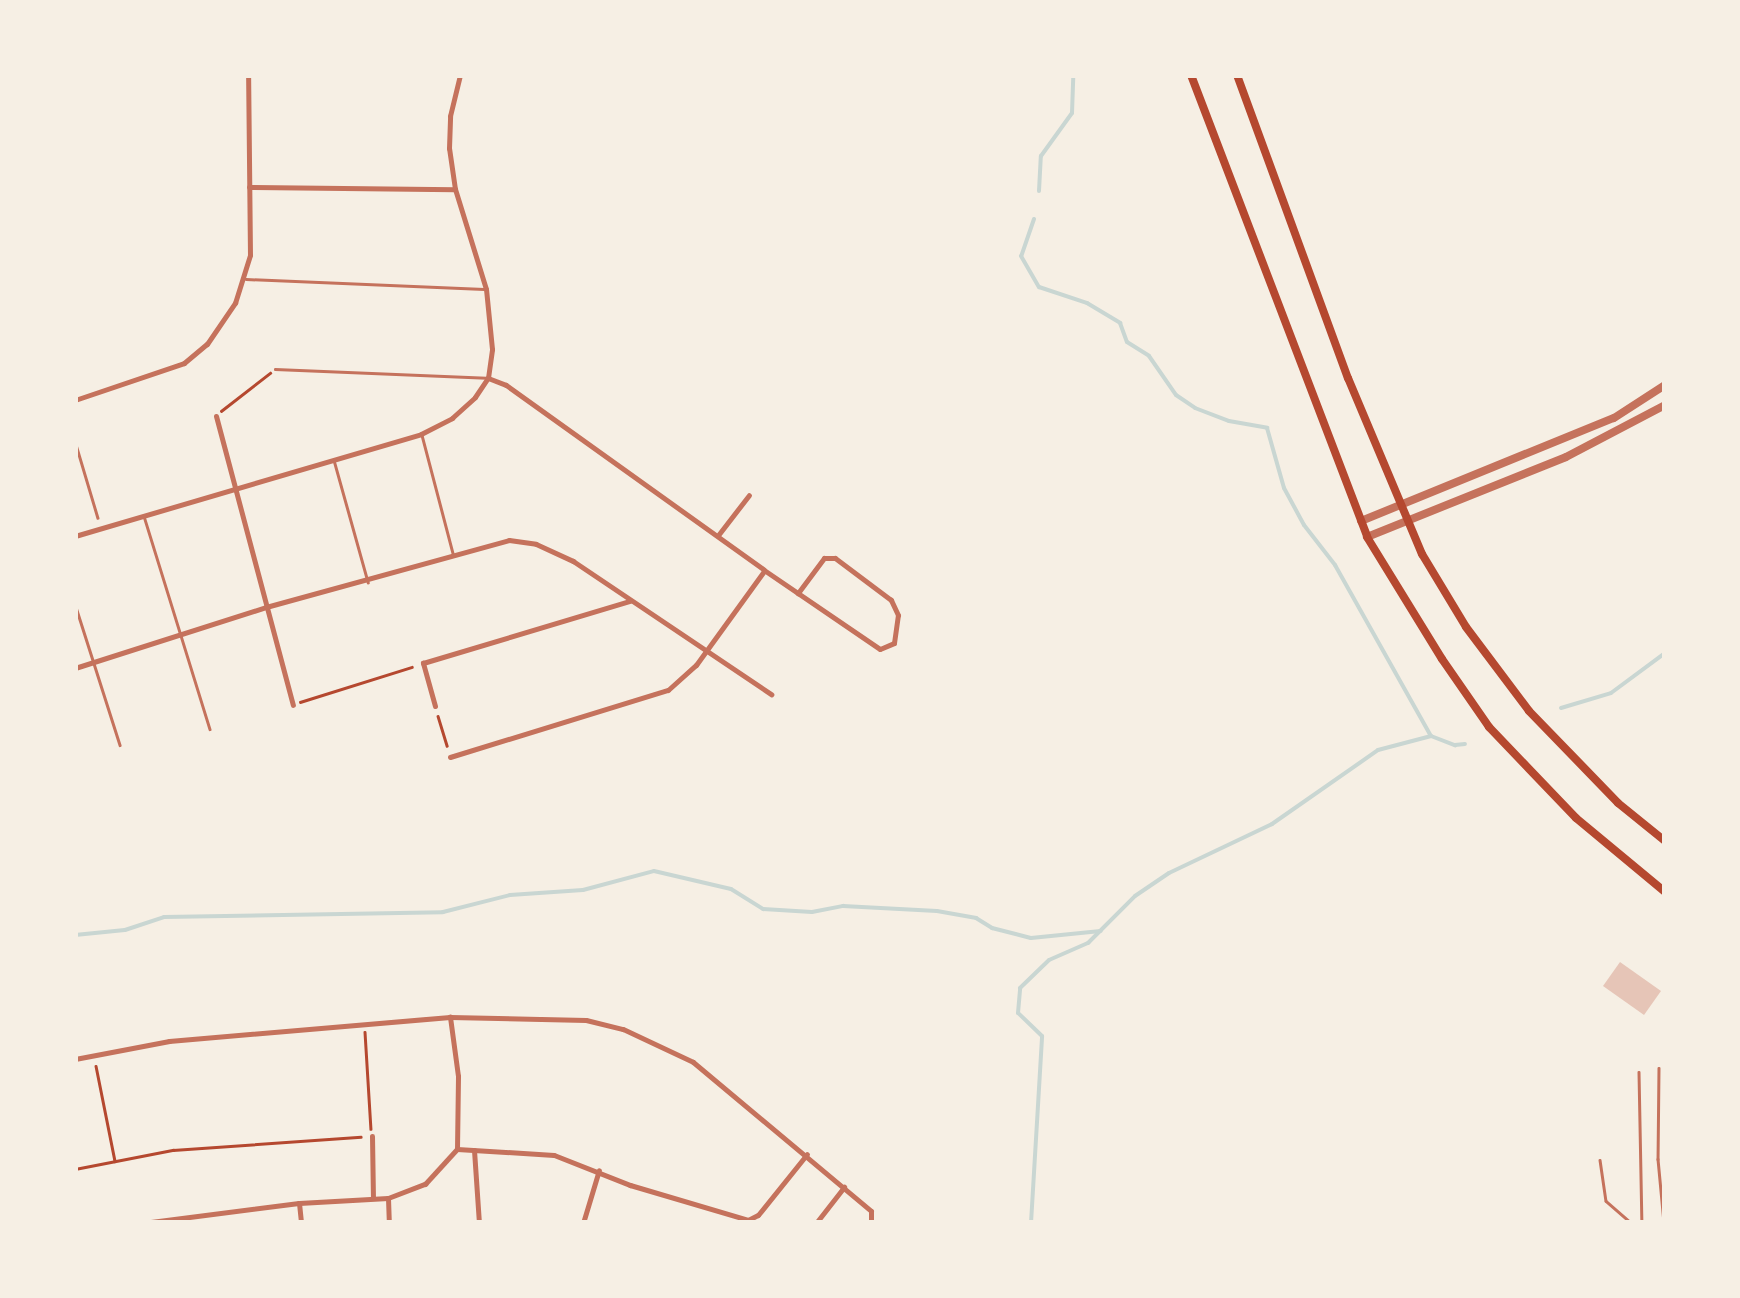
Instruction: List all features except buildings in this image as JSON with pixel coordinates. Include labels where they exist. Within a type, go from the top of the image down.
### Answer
[{"type":"main road","points":[[1192,75],[1367,536],[1450,673],[1489,727],[1576,818],[1665,892]]},
{"type":"main road","points":[[1237,75],[1399,507],[1456,612],[1529,711],[1618,803],[1665,841]]},
{"type":"street","points":[[75,400],[172,368],[197,354],[226,319],[246,279],[250,255],[248,75]]},
{"type":"street","points":[[75,536],[421,434],[452,418],[488,378],[492,349],[486,288],[454,189],[450,116],[460,75]]},
{"type":"street","points":[[250,188],[454,189]]},
{"type":"street","points":[[488,378],[506,385],[719,534],[764,570],[798,593],[836,618],[880,648],[892,645],[896,638],[898,616],[891,600],[834,558],[824,558],[798,593]]},
{"type":"street","points":[[1361,521],[1614,418],[1665,385]]},
{"type":"street","points":[[1367,536],[1566,457],[1665,405]]},
{"type":"street","points":[[216,416],[293,704]]},
{"type":"street","points":[[719,534],[749,495]]},
{"type":"street","points":[[75,668],[266,607],[368,582],[508,540],[536,544],[573,561],[771,694]]},
{"type":"street","points":[[450,757],[648,700],[682,680],[764,570]]},
{"type":"street","points":[[435,706],[424,663],[630,601]]},
{"type":"street","points":[[75,1059],[204,1038],[450,1017],[553,1016],[622,1029],[692,1062],[871,1210],[871,1223]]},
{"type":"street","points":[[143,1223],[300,1203],[388,1198],[425,1184],[457,1149],[458,1076],[450,1017]]},
{"type":"street","points":[[372,1136],[373,1198]]},
{"type":"street","points":[[457,1149],[538,1152],[599,1170],[630,1185],[748,1220],[758,1215],[807,1154]]},
{"type":"street","points":[[474,1150],[479,1223]]},
{"type":"street","points":[[583,1223],[599,1170]]},
{"type":"street","points":[[816,1223],[844,1187]]},
{"type":"street","points":[[388,1198],[389,1223]]},
{"type":"street","points":[[300,1203],[301,1223]]},
{"type":"street","points":[[212,1214],[213,1223]]},
{"type":"lane","points":[[246,279],[486,288]]},
{"type":"lane","points":[[275,369],[488,378]]},
{"type":"lane","points":[[421,434],[453,554]]},
{"type":"lane","points":[[75,441],[98,518]]},
{"type":"lane","points":[[333,459],[368,582]]},
{"type":"lane","points":[[144,516],[210,729]]},
{"type":"lane","points":[[75,604],[120,745]]},
{"type":"lane","points":[[1659,1068],[1658,1158],[1664,1223]]},
{"type":"lane","points":[[1638,1072],[1642,1223]]},
{"type":"lane","points":[[1600,1160],[1606,1201],[1631,1223]]},
{"type":"path","points":[[216,416],[275,369]]},
{"type":"path","points":[[293,704],[424,663]]},
{"type":"path","points":[[435,706],[450,757]]},
{"type":"path","points":[[75,1170],[173,1150],[372,1136],[364,1027]]},
{"type":"path","points":[[94,1054],[115,1162]]},
{"type":"waterway","points":[[1039,191],[1041,156],[1072,113],[1073,75]]},
{"type":"waterway","points":[[1034,219],[1021,256],[1039,287],[1087,303],[1120,323],[1127,342],[1149,356],[1176,395],[1195,408],[1229,421],[1267,428],[1284,488],[1304,525],[1335,565],[1431,736],[1455,745],[1465,744]]},
{"type":"waterway","points":[[1561,708],[1611,693],[1665,653]]},
{"type":"waterway","points":[[1031,1223],[1042,1036],[1018,1013],[1020,988],[1049,960],[1088,943],[1135,896],[1169,873],[1272,824],[1378,750],[1431,736]]},
{"type":"waterway","points":[[75,935],[125,930],[164,917],[443,912],[510,895],[583,890],[654,871],[731,889],[763,909],[812,912],[843,906],[937,911],[976,918],[992,928],[1031,938],[1101,931]]}]
